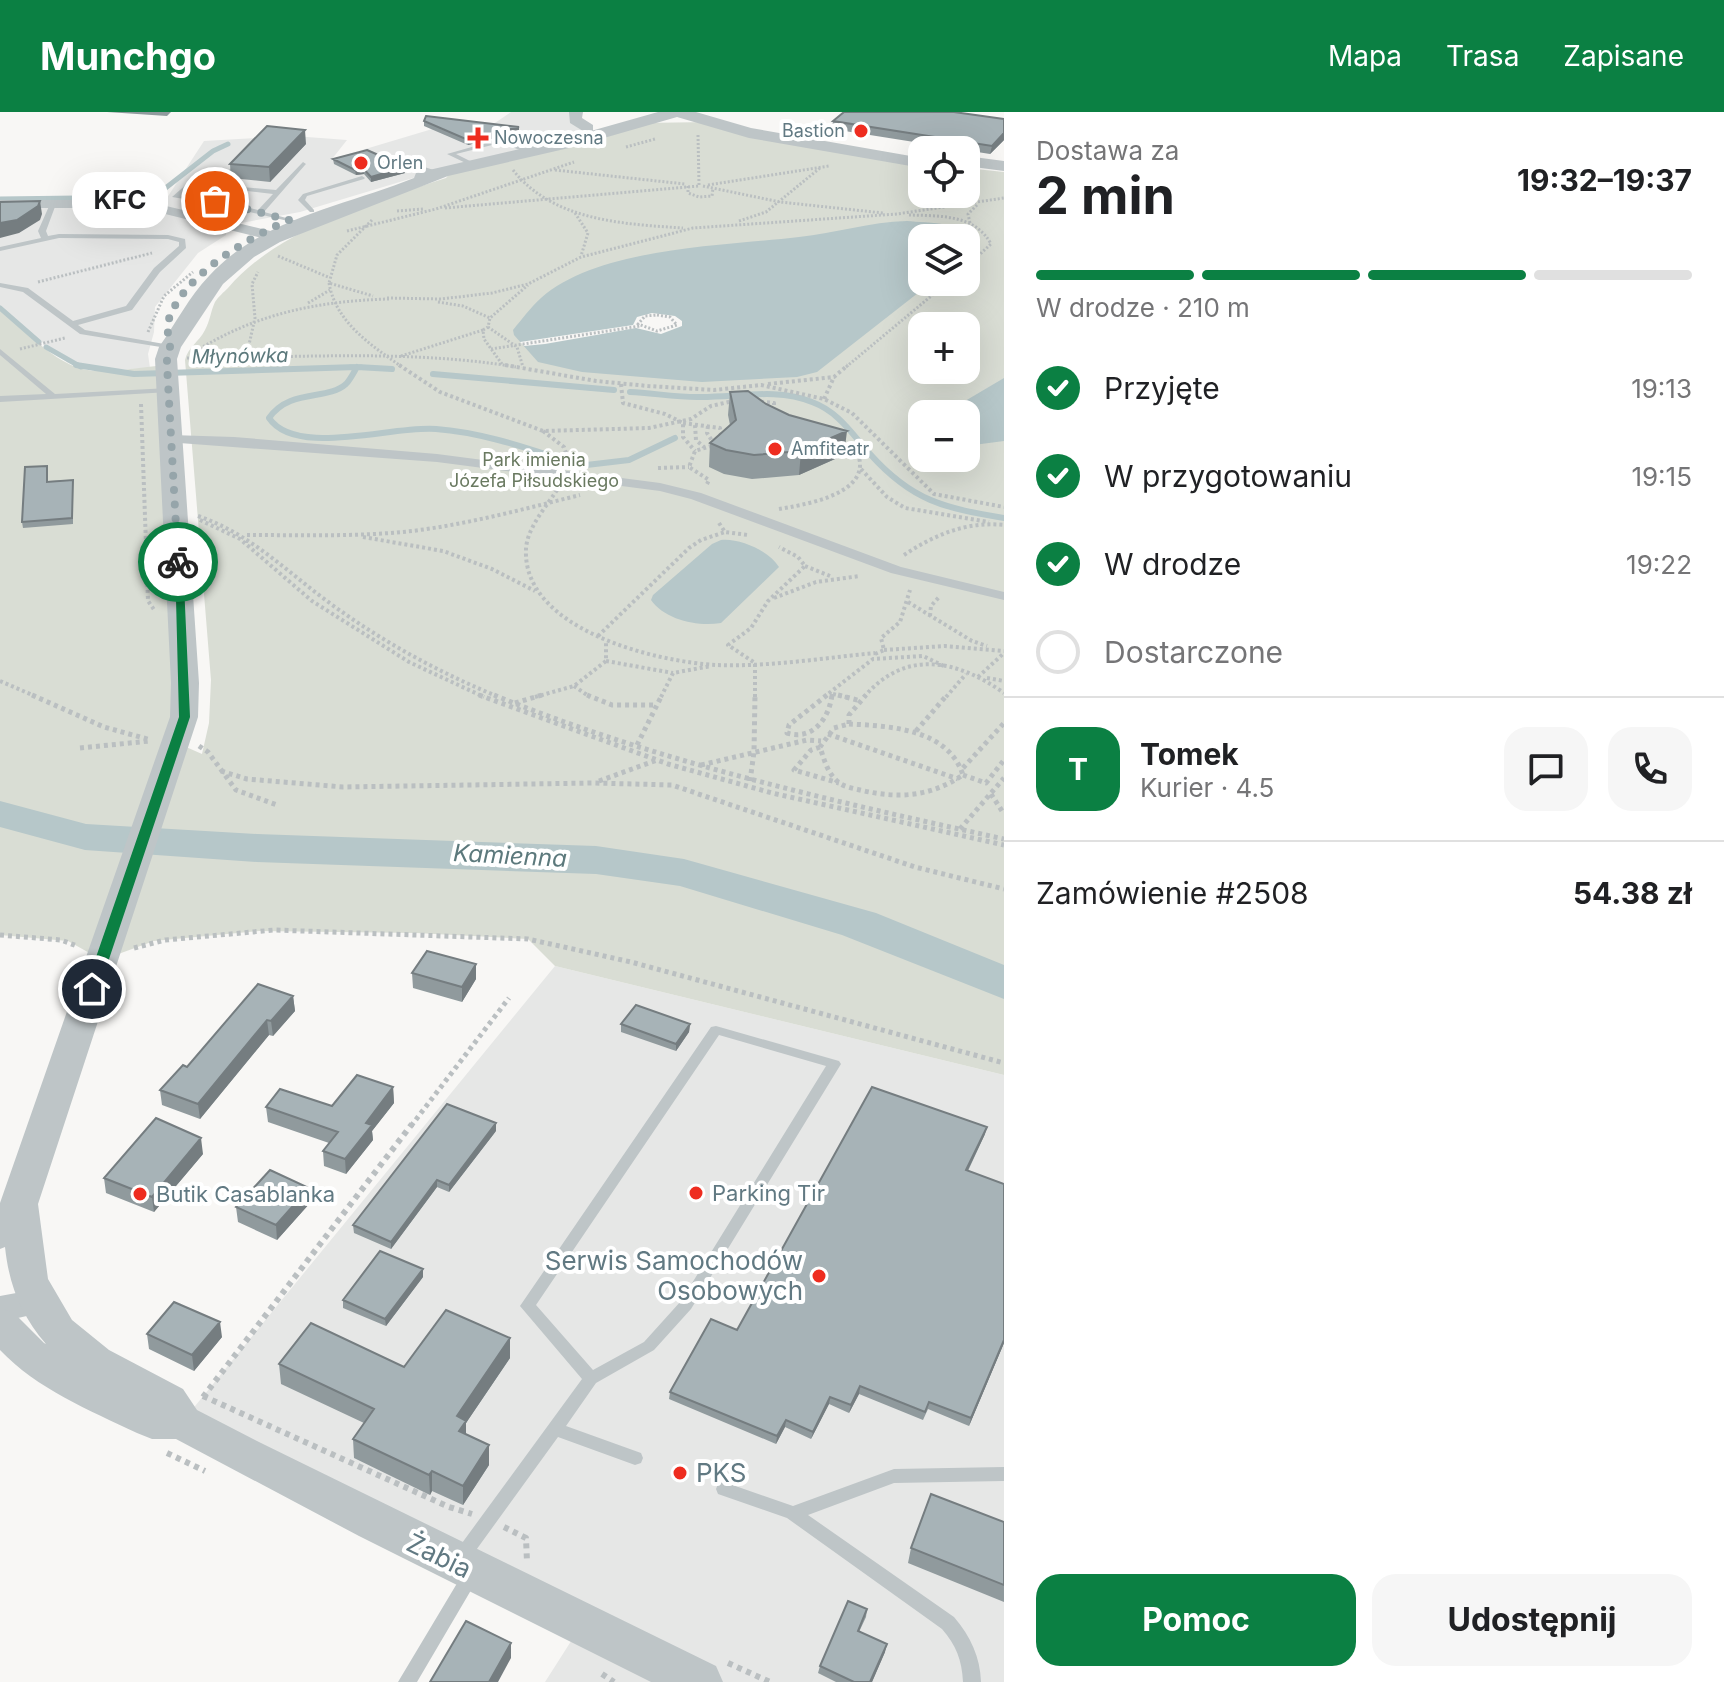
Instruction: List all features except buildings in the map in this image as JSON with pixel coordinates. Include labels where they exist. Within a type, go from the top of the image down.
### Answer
[{"type":"street","points":[[576,112],[575,120],[595,131]]},
{"type":"street","points":[[10,1219],[114,945],[186,705],[168,370],[168,323],[185,294],[220,259],[277,233],[441,174],[474,165],[526,159],[637,116],[677,112],[780,139],[908,161]]},
{"type":"street","points":[[637,116],[705,121],[740,117],[908,153]]},
{"type":"street","points":[[980,163],[1004,166]]},
{"type":"street","points":[[980,169],[1004,172]]},
{"type":"street","points":[[0,204],[141,204],[277,233]]},
{"type":"street","points":[[168,370],[223,273],[277,233]]},
{"type":"street","points":[[171,439],[234,441],[437,458],[564,477],[660,487],[696,496],[896,570],[1004,596]]},
{"type":"street","name":"Żabia","points":[[10,1219],[25,1266],[19,1306],[107,1370],[168,1401],[192,1403],[464,1569],[706,1669]]},
{"type":"street","name":"Żabia","points":[[0,1324],[15,1344],[63,1377],[152,1421],[192,1403]]},
{"type":"lane","points":[[474,165],[450,154],[500,141],[526,159]]},
{"type":"lane","points":[[259,213],[303,164]]},
{"type":"lane","points":[[215,186],[237,165]]},
{"type":"lane","points":[[396,169],[415,166],[441,174]]},
{"type":"lane","points":[[278,192],[190,184],[175,197],[220,203],[259,213],[277,233],[305,195],[362,178]]},
{"type":"lane","points":[[220,203],[237,188]]},
{"type":"lane","points":[[45,239],[42,231],[53,204]]},
{"type":"lane","points":[[0,249],[59,236],[168,237],[182,241],[183,246],[157,270],[129,308],[72,324]]},
{"type":"lane","points":[[0,285],[15,287],[36,297],[83,332],[168,370]]},
{"type":"lane","points":[[0,351],[53,396]]},
{"type":"lane","points":[[0,399],[53,396],[168,370]]},
{"type":"lane","points":[[407,1682],[489,1520],[591,1379],[649,1346],[686,1305],[834,1064],[716,1030],[528,1306],[591,1379]]},
{"type":"lane","points":[[555,1429],[635,1458]]},
{"type":"lane","points":[[793,1513],[894,1476],[1004,1474]]},
{"type":"lane","points":[[724,1489],[793,1513],[948,1623],[964,1641],[971,1659],[972,1682]]},
{"type":"path","points":[[701,186],[705,121]]},
{"type":"path","points":[[624,148],[661,137]]},
{"type":"path","points":[[526,159],[511,166],[520,182],[548,201],[574,212],[629,223],[693,228]]},
{"type":"path","points":[[335,234],[436,209],[581,160]]},
{"type":"path","points":[[813,161],[820,168]]},
{"type":"path","points":[[389,211],[548,201],[701,186],[832,165]]},
{"type":"path","points":[[538,168],[701,186],[780,202],[952,218],[970,223],[968,214],[975,208]]},
{"type":"path","points":[[734,223],[766,212],[820,168]]},
{"type":"path","points":[[688,186],[688,193],[699,197],[712,196],[713,188]]},
{"type":"path","points":[[980,204],[1004,198]]},
{"type":"path","points":[[834,377],[714,390],[621,384],[502,364],[393,358],[183,358],[255,318],[332,301],[492,293],[528,284],[581,257],[693,228],[946,208]]},
{"type":"path","points":[[574,212],[588,227],[590,235],[581,257]]},
{"type":"path","points":[[980,230],[989,236],[991,244],[980,254]]},
{"type":"path","points":[[277,233],[283,257]]},
{"type":"path","points":[[277,233],[283,257]]},
{"type":"path","points":[[350,239],[338,250],[328,277],[332,301],[340,316],[356,332],[440,392],[543,431],[564,447],[568,457],[564,477],[526,549],[535,591]]},
{"type":"path","points":[[15,287],[183,246]]},
{"type":"path","points":[[274,263],[283,257]]},
{"type":"path","points":[[283,257],[328,277]]},
{"type":"path","points":[[246,358],[255,318],[252,284],[258,272],[265,268]]},
{"type":"path","points":[[329,283],[389,299]]},
{"type":"path","points":[[393,358],[483,330],[488,327],[490,318],[528,284]]},
{"type":"path","points":[[300,307],[330,290]]},
{"type":"path","points":[[824,399],[834,377],[931,296]]},
{"type":"path","points":[[413,299],[463,306],[490,318]]},
{"type":"path","points":[[491,349],[640,326],[664,331],[675,327],[677,322],[664,316],[651,315],[640,318],[640,326]]},
{"type":"path","points":[[488,327],[508,336],[517,345],[523,354],[523,367]]},
{"type":"path","points":[[483,330],[502,364]]},
{"type":"path","points":[[35,346],[65,337]]},
{"type":"path","points":[[621,384],[623,403],[665,414],[680,422],[720,428],[724,443],[695,451],[689,467],[709,480],[696,496]]},
{"type":"path","points":[[761,385],[824,399],[852,413],[934,494],[1004,507]]},
{"type":"path","points":[[543,431],[635,429],[691,419],[711,406],[737,401]]},
{"type":"path","points":[[746,401],[774,403],[774,408]]},
{"type":"path","points":[[680,422],[683,437],[695,451]]},
{"type":"path","points":[[695,425],[696,440],[705,447]]},
{"type":"path","points":[[708,426],[707,433],[714,444]]},
{"type":"path","points":[[746,514],[823,500],[850,485],[861,469],[860,457],[848,444],[835,441]]},
{"type":"path","points":[[861,469],[895,504],[905,509],[963,515],[1004,525]]},
{"type":"path","points":[[246,535],[350,535],[473,522],[549,503]]},
{"type":"path","points":[[718,504],[719,524],[725,532]]},
{"type":"path","points":[[175,513],[214,520],[246,535],[269,557],[343,612],[449,675],[514,703],[666,756],[750,781],[1004,839]]},
{"type":"path","points":[[175,513],[226,530],[312,601],[409,662],[461,689],[656,760],[772,793],[1004,845]]},
{"type":"path","points":[[896,570],[902,557],[917,546],[989,522]]},
{"type":"path","points":[[598,637],[689,548],[701,540],[725,532],[752,536]]},
{"type":"path","points":[[350,535],[443,551],[492,569],[535,591],[567,620],[606,641],[679,661],[717,665]]},
{"type":"path","points":[[773,543],[798,557],[805,566],[832,577]]},
{"type":"path","points":[[755,663],[728,645],[751,628],[768,601],[805,566]]},
{"type":"path","points":[[768,601],[797,586],[832,577],[913,573],[908,602],[900,622],[881,638],[884,650]]},
{"type":"path","points":[[908,602],[972,641],[1004,652]]},
{"type":"path","points":[[606,641],[606,661]]},
{"type":"path","points":[[820,744],[790,735],[786,729],[884,650],[945,646],[1004,652]]},
{"type":"path","points":[[978,677],[1004,652]]},
{"type":"path","points":[[514,703],[574,686],[606,661],[673,673],[717,665],[923,656],[966,674],[1004,681]]},
{"type":"path","points":[[750,781],[754,752],[755,663]]},
{"type":"path","points":[[849,724],[849,715],[886,674],[895,669],[928,664],[946,667]]},
{"type":"path","points":[[637,745],[673,673]]},
{"type":"path","points":[[916,731],[966,674]]},
{"type":"path","points":[[978,677],[991,682],[1004,693]]},
{"type":"path","points":[[0,681],[104,727],[175,747]]},
{"type":"path","points":[[574,686],[589,699],[610,706],[657,705]]},
{"type":"path","points":[[832,694],[861,701]]},
{"type":"path","points":[[700,766],[804,738],[814,732],[832,700],[832,694]]},
{"type":"path","points":[[961,774],[955,757],[916,731],[849,724],[834,728],[794,770],[896,797],[939,790],[961,774],[1004,723]]},
{"type":"path","points":[[828,734],[986,783],[1004,760]]},
{"type":"path","points":[[820,744],[826,767],[839,783]]},
{"type":"path","points":[[80,748],[205,749],[236,790],[277,805]]},
{"type":"path","points":[[594,783],[666,756]]},
{"type":"path","points":[[221,771],[247,779],[343,787],[594,783],[672,785],[915,867],[1004,889]]},
{"type":"path","points":[[960,829],[1004,778]]},
{"type":"path","points":[[991,794],[1004,814]]},
{"type":"path","points":[[0,935],[114,945],[126,950],[165,940],[274,930],[528,939],[631,962],[1004,1063]]},
{"type":"path","points":[[509,998],[192,1403],[449,1507],[489,1520],[526,1538],[527,1562],[535,1570]]},
{"type":"path","points":[[706,1669],[770,1682]]},
{"type":"shaded area","points":[[511,112],[576,112],[588,128],[528,151],[433,172],[300,212],[225,226],[226,235],[198,253],[155,307],[154,332],[148,354],[150,368],[95,371],[68,363],[0,308],[0,204],[161,207],[204,141],[294,136],[347,140],[332,159],[449,124],[489,127]]},
{"type":"shaded area","points":[[907,221],[942,224],[908,224],[908,296],[914,296],[817,372],[797,377],[702,382],[582,372],[538,362],[514,335],[513,330],[541,298],[565,281],[595,268],[664,252],[799,237]]},
{"type":"shaded area","points":[[1004,378],[1004,441],[980,444],[980,400],[967,400]]},
{"type":"shaded area","points":[[721,540],[737,541],[753,547],[779,567],[721,623],[702,624],[683,620],[657,607],[651,600],[653,595],[712,544]]},
{"type":"shaded area","name":"PKS","points":[[555,966],[1004,1075],[1004,1682],[545,1682],[582,1624],[182,1422]]},
{"type":"green space","name":"Park imienia Józefa Piłsudskiego","points":[[709,122],[908,160],[908,208],[980,208],[980,169],[1004,172],[1004,1075],[555,966],[528,939],[416,933],[259,931],[154,941],[102,960],[68,941],[0,935],[0,308],[44,348],[84,369],[107,371],[167,365],[177,743],[202,754],[209,723],[211,680],[185,360],[205,330],[216,300],[249,267],[273,249],[329,220],[446,178],[452,171],[642,123]]},
{"type":"pier","points":[[652,313],[675,316],[682,321],[682,326],[661,334],[636,328],[545,344],[524,346],[520,342],[633,325],[637,317]]},
{"type":"waterway","points":[[0,199],[154,197],[213,151],[228,144]]},
{"type":"waterway","name":"Młynówka","points":[[0,308],[39,342]]},
{"type":"waterway","name":"Młynówka","points":[[46,347],[78,365]]},
{"type":"waterway","name":"Młynówka","points":[[78,365],[134,374],[357,367]]},
{"type":"waterway","name":"Młynówka","points":[[350,367],[357,367]]},
{"type":"waterway","name":"Młynówka","points":[[357,367],[392,369]]},
{"type":"waterway","points":[[357,367],[338,389],[287,402],[269,418],[282,430],[300,436],[346,437],[436,429],[482,436],[557,458]]},
{"type":"waterway","name":"Młynówka","points":[[433,374],[614,390]]},
{"type":"waterway","name":"Młynówka","points":[[630,392],[697,397],[770,394],[812,402],[837,418],[885,470],[915,492],[946,506],[1004,518]]},
{"type":"waterway","points":[[578,466],[629,460],[675,438]]},
{"type":"waterway","name":"Kamienna","points":[[0,814],[85,837],[257,848],[596,860],[684,873],[859,924],[1004,983]]},
{"type":"way so far","points":[[178,562],[166,359],[170,347],[168,323],[185,294],[220,259],[289,220],[215,201]]},
{"type":"place","name":"Bastion","points":[[861,131]]},
{"type":"place","name":"Nowoczesna","points":[[478,138]]},
{"type":"place","name":"Orlen","points":[[361,163]]},
{"type":"place","name":"KFC","points":[[215,201]]},
{"type":"place","name":"Amfiteatr","points":[[775,449]]},
{"type":"place","name":"Parking Tir","points":[[696,1193]]},
{"type":"place","name":"Butik Casablanka","points":[[140,1194]]},
{"type":"place","name":"Serwis Samochodów Osobowych","points":[[819,1276]]},
{"type":"place","name":"PKS","points":[[680,1473]]},
{"type":"route","points":[[92,989],[184,717],[186,705],[178,562]]}]
